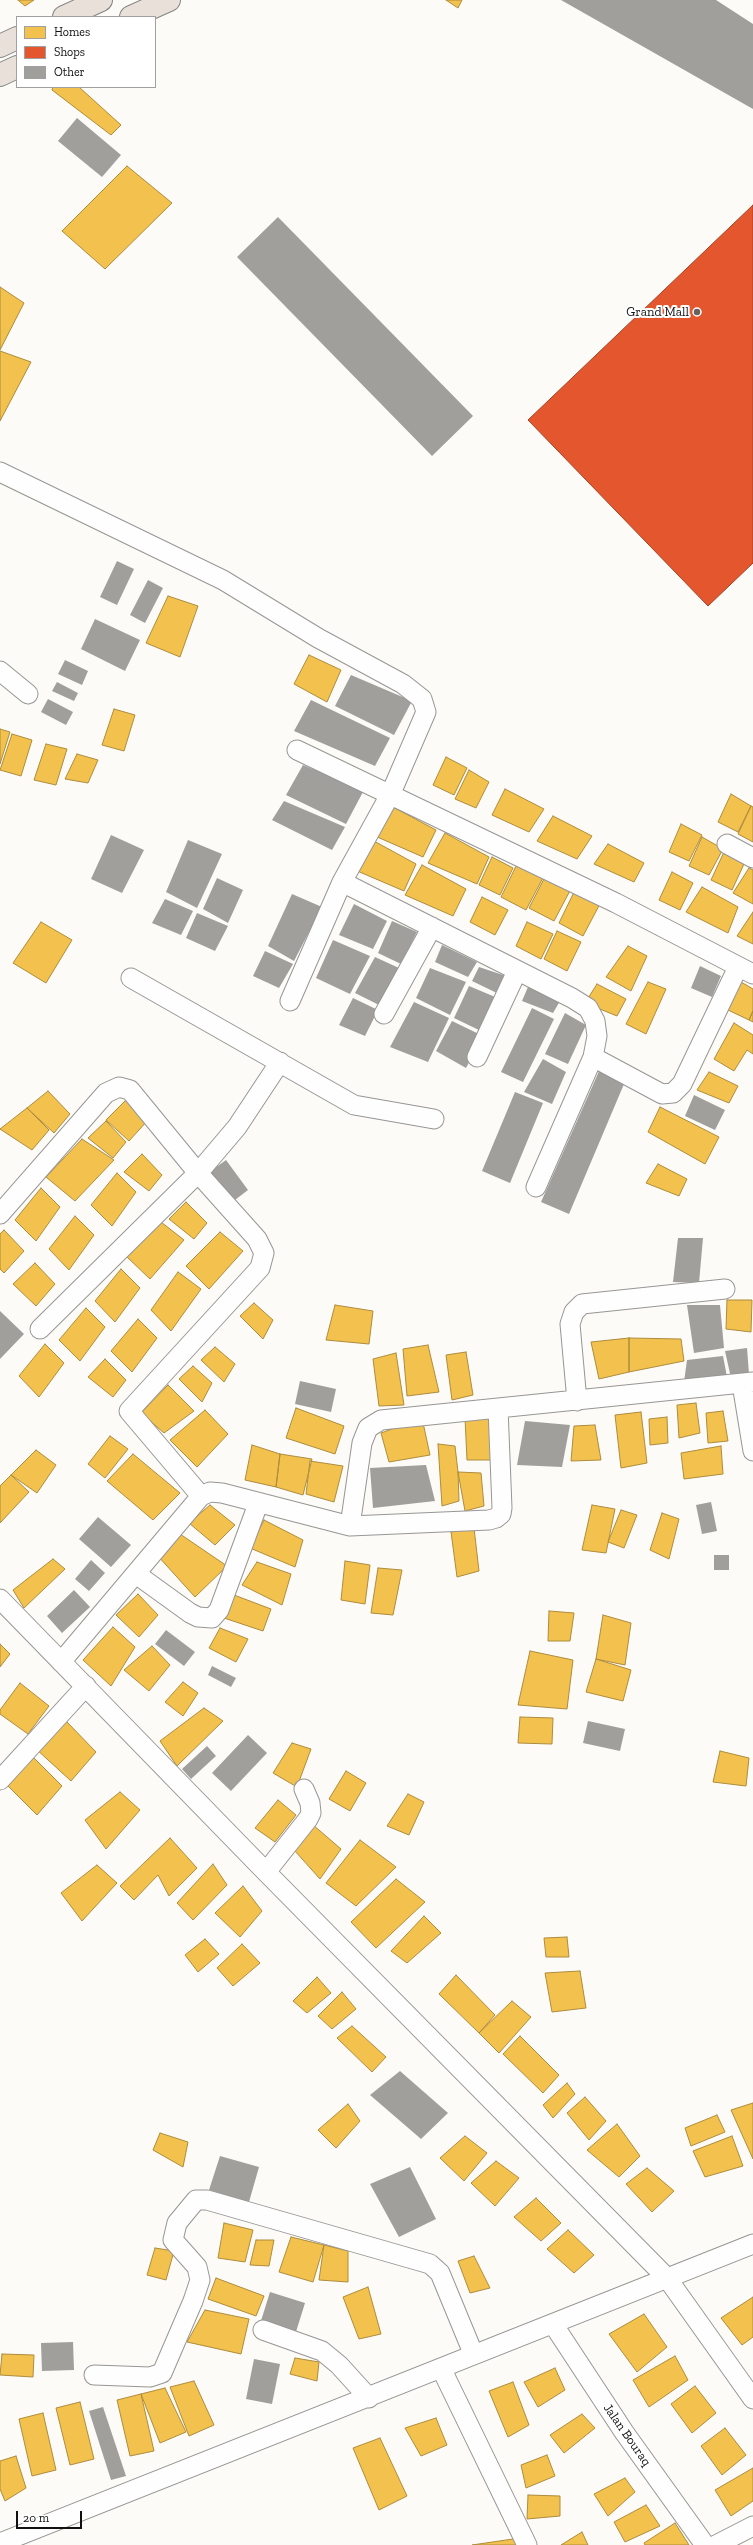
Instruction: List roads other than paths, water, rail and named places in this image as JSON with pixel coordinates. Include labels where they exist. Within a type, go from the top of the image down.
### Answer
[{"type":"highway","points":[[66,16],[101,0]]},
{"type":"highway","points":[[132,16],[169,0]]},
{"type":"highway","points":[[0,46],[16,38]]},
{"type":"highway","points":[[0,75],[16,67]]},
{"type":"street","points":[[0,472],[223,580],[318,638],[403,684],[422,698],[426,712],[391,793],[342,882],[290,1001]]},
{"type":"street","points":[[0,671],[28,694]]},
{"type":"street","points":[[297,750],[391,793],[616,903],[745,971],[682,1084],[673,1093],[662,1094],[593,1057]]},
{"type":"street","points":[[727,844],[753,858]]},
{"type":"street","points":[[342,882],[588,1008],[595,1021],[597,1036],[593,1057],[536,1187]]},
{"type":"street","points":[[384,1014],[432,928]]},
{"type":"street","points":[[477,1057],[517,971]]},
{"type":"street","points":[[131,978],[354,1105],[434,1119]]},
{"type":"street","points":[[40,1329],[198,1173],[237,1127],[280,1062]]},
{"type":"street","points":[[0,1214],[106,1093],[119,1087],[130,1090],[198,1173],[257,1239],[264,1253],[260,1268],[129,1411],[201,1496]]},
{"type":"street","points":[[577,1401],[570,1324],[574,1312],[582,1304],[726,1289]]},
{"type":"street","points":[[350,1526],[362,1443],[368,1428],[381,1420],[747,1383],[753,1451]]},
{"type":"street","points":[[61,1662],[201,1496],[210,1492],[222,1493],[258,1504],[350,1526],[489,1520],[496,1518],[501,1514],[502,1508],[498,1408]]},
{"type":"street","points":[[136,1574],[190,1613],[198,1617],[212,1618],[219,1610],[258,1504]]},
{"type":"street","points":[[0,1599],[266,1872],[667,2278],[753,2399]]},
{"type":"street","points":[[0,1780],[86,1686]]},
{"type":"street","points":[[266,1872],[311,1813],[304,1789]]},
{"type":"street","points":[[94,2375],[150,2377],[162,2373],[193,2301],[200,2280],[197,2267],[173,2240],[177,2223],[196,2200],[207,2200],[430,2264],[440,2273],[473,2353]]},
{"type":"street","points":[[0,2543],[368,2398],[473,2353],[553,2324],[753,2244]]},
{"type":"street","name":"Jalan Bouraq","points":[[553,2324],[624,2432],[705,2545]]},
{"type":"street","points":[[263,2330],[322,2351],[338,2365],[368,2398]]},
{"type":"street","points":[[441,2368],[527,2545]]},
{"type":"street","points":[[716,2545],[753,2526]]},
{"type":"place","name":"Grand Mall","points":[[697,312]]}]
